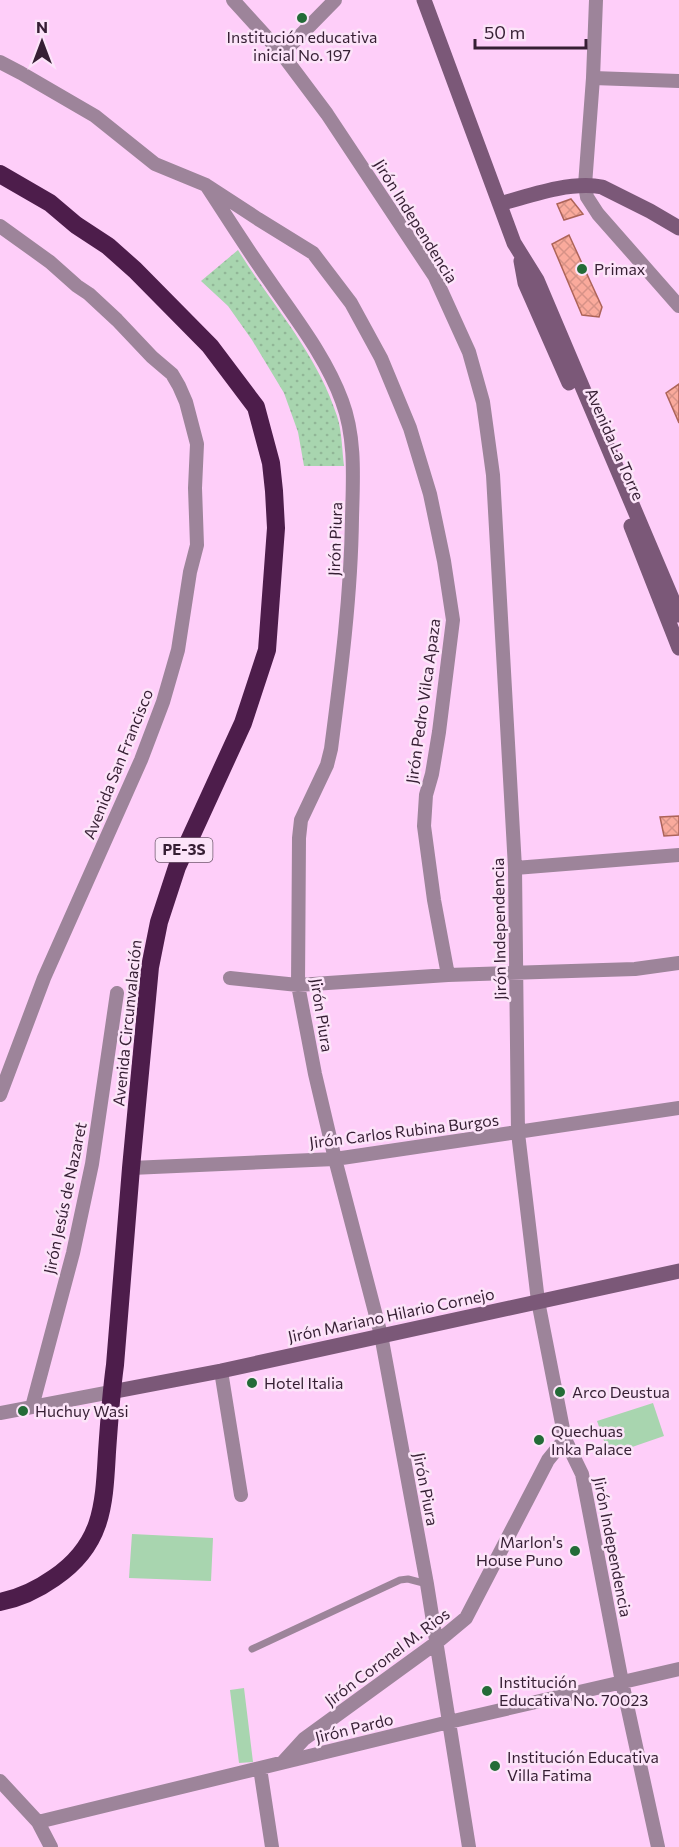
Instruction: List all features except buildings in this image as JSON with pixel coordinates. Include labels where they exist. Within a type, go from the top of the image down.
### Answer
[{"type":"highway","name":"Avenida Circunvalación","points":[[0,174],[50,203],[76,225],[108,246],[210,346],[256,407],[271,463],[276,528],[267,650],[243,723],[177,867],[159,922],[150,967],[111,1392],[104,1495],[100,1517],[93,1536],[74,1563],[29,1594],[0,1602]]},
{"type":"main road","name":"Avenida La Torre","points":[[424,0],[514,243],[537,280],[679,615]]},
{"type":"main road","points":[[500,204],[541,192],[585,185],[602,188],[679,228]]},
{"type":"main road","name":"Avenida La Torre","points":[[520,255],[525,283],[633,530],[679,648]]},
{"type":"main road","name":"Jirón Mariano Hilario Cornejo","points":[[111,1392],[221,1371],[679,1271]]},
{"type":"street","name":"Jirón Independencia","points":[[233,0],[282,54],[327,114],[435,277],[475,370],[483,402],[493,474],[515,868],[518,1132],[537,1301],[565,1439],[582,1474],[622,1682],[658,1847]]},
{"type":"street","points":[[282,54],[335,0]]},
{"type":"street","points":[[596,0],[585,185],[587,196],[591,205],[679,306]]},
{"type":"street","name":"Jirón Pedro Vilca Apaza","points":[[0,62],[95,116],[155,164],[207,185],[313,253],[351,303],[381,358],[414,439],[435,515],[453,621],[432,774],[426,795],[424,826],[432,889],[448,975]]},
{"type":"street","points":[[593,78],[679,81]]},
{"type":"street","name":"Jirón Piura","points":[[207,185],[246,248],[309,338],[328,370],[342,402],[351,440],[353,477],[350,571],[332,749],[327,765],[301,820],[299,838],[298,985],[315,1074],[335,1159],[381,1335],[427,1584],[469,1847]]},
{"type":"street","name":"Avenida San Francisco","points":[[0,226],[89,294],[172,374],[186,402],[197,444],[195,488],[197,545],[190,572],[178,650],[163,702],[141,760],[44,978],[0,1095]]},
{"type":"street","points":[[515,868],[679,855]]},
{"type":"street","points":[[230,978],[298,985],[448,975],[635,969],[679,963]]},
{"type":"street","name":"Jirón Jesús de Nazaret","points":[[32,1407],[72,1253],[92,1164],[117,993]]},
{"type":"street","name":"Jirón Carlos Rubina Burgos","points":[[131,1168],[335,1159],[679,1108]]},
{"type":"street","points":[[221,1371],[241,1495]]},
{"type":"street","points":[[0,1413],[111,1392]]},
{"type":"street","name":"Jirón Coronel M. Rios","points":[[283,1762],[304,1739],[436,1643],[466,1618],[548,1460],[565,1439]]},
{"type":"street","name":"Jirón Pardo","points":[[38,1822],[449,1722],[679,1669]]},
{"type":"street","points":[[260,1768],[272,1847]]},
{"type":"street","points":[[0,1781],[6,1799],[38,1822],[51,1847]]},
{"type":"lane","points":[[252,1649],[400,1580],[408,1579],[427,1584]]},
{"type":"green space","points":[[238,250],[318,371],[339,422],[344,466],[304,466],[298,432],[284,393],[228,306],[201,281]]},
{"type":"green space","points":[[653,1403],[664,1436],[609,1455],[597,1421]]},
{"type":"green space","points":[[132,1534],[213,1538],[211,1581],[129,1578]]},
{"type":"green space","points":[[244,1688],[253,1762],[239,1763],[230,1690]]},
{"type":"place","name":"Institución educativa inicial No. 197","points":[[302,18]]},
{"type":"place","name":"Primax","points":[[582,269]]},
{"type":"place","name":"Hotel Italia","points":[[252,1383]]},
{"type":"place","name":"Arco Deustua","points":[[560,1392]]},
{"type":"place","name":"Huchuy Wasi","points":[[23,1411]]},
{"type":"place","name":"Quechuas Inka Palace","points":[[539,1440]]},
{"type":"place","name":"Marlon's House Puno","points":[[575,1551]]},
{"type":"place","name":"Institución Educativa No. 70023","points":[[487,1691]]},
{"type":"place","name":"Institución Educativa Villa Fatima","points":[[495,1766]]}]
